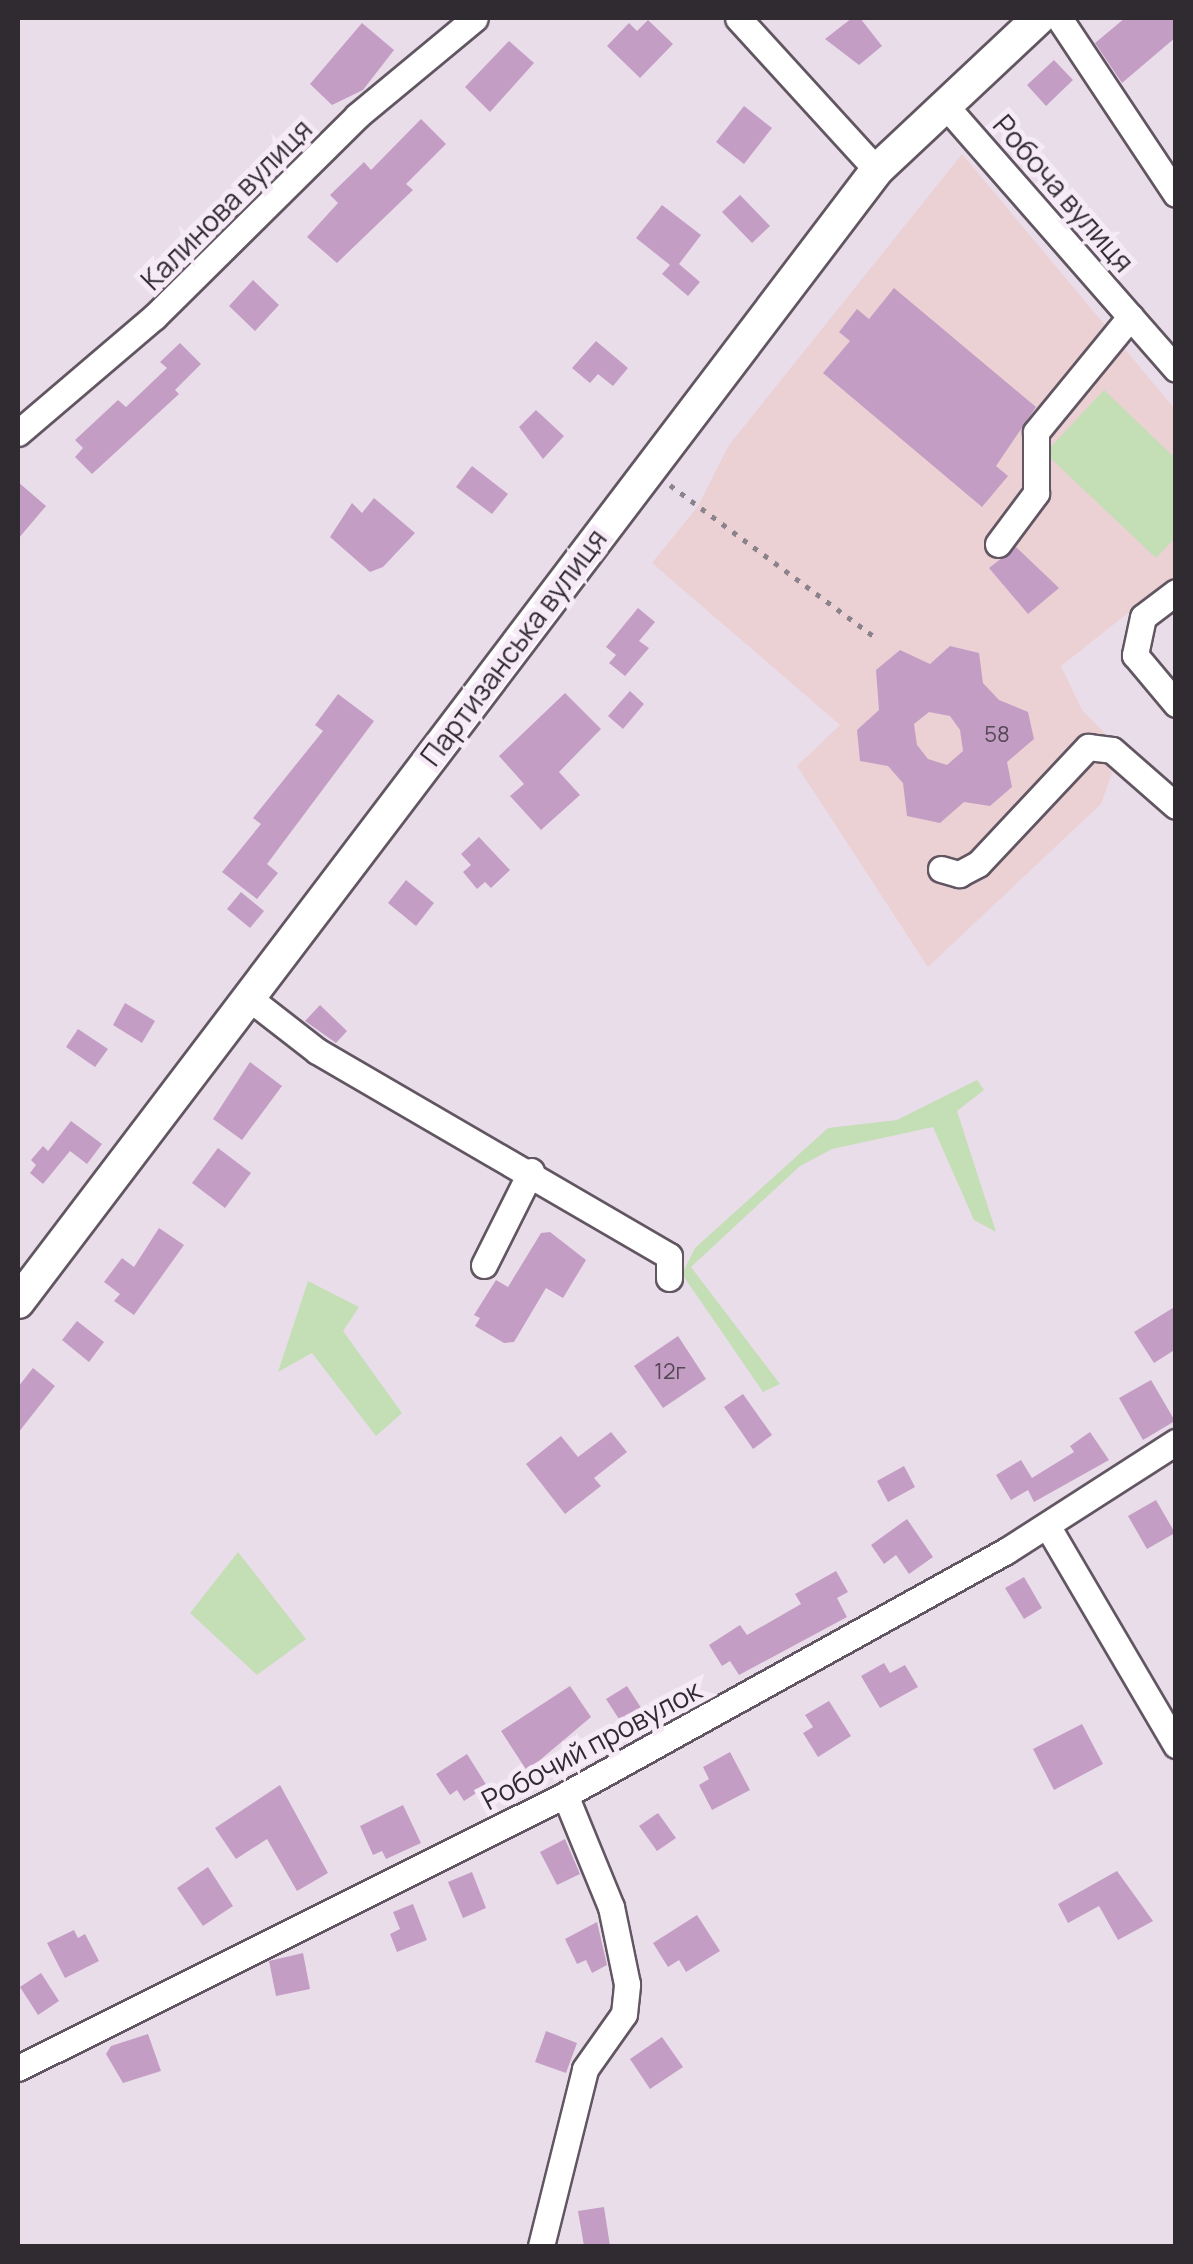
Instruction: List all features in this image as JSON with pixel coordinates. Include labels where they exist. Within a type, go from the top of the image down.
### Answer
[{"type":"main road","name":"Партизанська вулиця","points":[[18,1302],[877,170],[1039,18]]},
{"type":"street","name":"Калинова вулиця","points":[[18,432],[154,317],[356,116],[475,18]]},
{"type":"street","points":[[738,18],[877,170]]},
{"type":"street","points":[[1059,18],[1176,194]]},
{"type":"street","name":"Робоча вулиця","points":[[944,104],[1176,369]]},
{"type":"street","points":[[998,544],[1036,493],[1036,432],[1130,317]]},
{"type":"street","points":[[1176,592],[1142,618],[1134,655],[1176,704]]},
{"type":"street","points":[[941,869],[958,874],[978,864],[1088,747],[1112,750],[1176,806]]},
{"type":"street","points":[[249,998],[317,1051],[531,1172],[669,1256],[669,1278]]},
{"type":"street","points":[[484,1265],[531,1172]]},
{"type":"street","name":"Робочий провулок","points":[[18,2068],[565,1794],[1048,1527],[1176,1442]]},
{"type":"street","points":[[1048,1527],[1176,1745]]},
{"type":"street","points":[[541,2246],[585,2069],[624,2014],[627,1984],[611,1907],[565,1794]]},
{"type":"path","points":[[648,468],[877,639]]},
{"type":"shaded area","points":[[962,154],[1175,409],[1175,576],[1061,666],[1082,710],[1110,738],[1115,765],[1101,804],[928,967],[797,766],[840,725],[652,563],[698,506],[729,445]]},
{"type":"green space","points":[[1104,390],[1175,458],[1175,538],[1156,558],[1045,453]]},
{"type":"green space","points":[[977,1080],[984,1090],[957,1111],[996,1232],[974,1220],[933,1127],[832,1149],[800,1166],[691,1267],[780,1384],[763,1392],[682,1274],[695,1248],[828,1128],[897,1120]]},
{"type":"green space","points":[[308,1281],[359,1307],[343,1331],[402,1413],[376,1436],[312,1353],[278,1372]]},
{"type":"green space","points":[[238,1552],[306,1639],[257,1675],[190,1613]]},
{"type":"building","points":[[852,18],[860,18],[882,46],[859,65],[825,39]]},
{"type":"building","points":[[1125,18],[1176,18],[1176,37],[1122,83],[1095,43]]},
{"type":"building","points":[[648,20],[673,44],[640,78],[607,46],[629,23],[637,31]]},
{"type":"building","points":[[362,23],[394,50],[363,90],[332,105],[310,84]]},
{"type":"building","points":[[509,41],[534,63],[490,112],[465,87]]},
{"type":"building","points":[[1054,60],[1073,80],[1046,106],[1027,85]]},
{"type":"building","points":[[744,106],[772,128],[744,164],[716,142]]},
{"type":"building","points":[[421,119],[446,144],[406,184],[413,190],[337,263],[307,237],[338,203],[330,195],[364,162],[371,170]]},
{"type":"building","points":[[740,195],[770,226],[752,243],[722,212]]},
{"type":"building","points":[[662,205],[701,235],[679,264],[700,282],[688,296],[662,274],[670,265],[636,238]]},
{"type":"building","points":[[253,280],[279,305],[255,331],[229,306]]},
{"type":"building","points":[[894,288],[1036,407],[996,466],[1008,476],[982,507],[823,373],[850,341],[839,332],[857,309],[869,319]]},
{"type":"building","points":[[596,341],[628,368],[613,386],[598,374],[590,383],[572,368]]},
{"type":"building","points":[[180,343],[201,364],[175,390],[179,394],[92,474],[75,457],[83,448],[75,440],[118,400],[126,407],[167,368],[160,362]]},
{"type":"building","points":[[536,410],[564,436],[543,459],[519,427]]},
{"type":"building","points":[[472,466],[508,494],[492,514],[456,487]]},
{"type":"building","points":[[18,482],[46,506],[18,539]]},
{"type":"building","points":[[374,498],[415,533],[383,567],[370,572],[330,537],[352,503],[362,513]]},
{"type":"building","points":[[1016,547],[1059,588],[1028,614],[989,568]]},
{"type":"building","points":[[638,608],[655,622],[639,641],[649,648],[625,676],[609,663],[616,655],[606,647]]},
{"type":"building","points":[[950,646],[979,653],[983,683],[999,700],[1028,712],[1034,739],[1007,762],[1012,787],[990,806],[964,802],[940,823],[907,816],[903,783],[888,766],[860,761],[857,730],[879,710],[876,670],[900,650],[930,664]],"holes":[[[929,712],[950,716],[960,730],[963,751],[947,765],[928,759],[917,745],[914,724]]]},
{"type":"building","points":[[630,691],[644,704],[623,729],[608,716]]},
{"type":"building","points":[[565,693],[601,729],[559,772],[580,795],[541,830],[510,796],[524,784],[499,756]]},
{"type":"building","points":[[338,694],[374,721],[267,864],[278,873],[257,899],[222,872],[261,824],[253,818],[323,731],[315,725]]},
{"type":"building","points":[[479,837],[510,870],[491,888],[485,882],[477,889],[463,872],[471,865],[461,854]]},
{"type":"building","points":[[406,880],[434,903],[416,926],[388,903]]},
{"type":"building","points":[[241,892],[264,911],[250,928],[227,909]]},
{"type":"building","points":[[125,1003],[155,1021],[142,1043],[113,1025]]},
{"type":"building","points":[[320,1005],[347,1031],[336,1043],[305,1021]]},
{"type":"building","points":[[78,1029],[108,1049],[95,1067],[66,1047]]},
{"type":"building","points":[[250,1062],[282,1086],[242,1140],[213,1119]]},
{"type":"building","points":[[71,1121],[102,1144],[87,1164],[70,1151],[43,1184],[30,1173],[36,1165],[31,1160],[43,1146],[48,1151]]},
{"type":"building","points":[[218,1148],[251,1173],[225,1208],[192,1183]]},
{"type":"building","points":[[159,1228],[184,1245],[134,1315],[114,1301],[120,1294],[104,1282],[122,1258],[134,1267]]},
{"type":"building","points":[[550,1232],[586,1260],[563,1298],[546,1288],[514,1342],[504,1343],[475,1326],[480,1318],[474,1315],[496,1280],[508,1287],[541,1233]]},
{"type":"building","points":[[1176,1306],[1176,1349],[1154,1363],[1134,1332]]},
{"type":"building","points":[[77,1321],[104,1342],[89,1362],[62,1340]]},
{"type":"building","points":[[678,1336],[706,1379],[663,1408],[634,1366]]},
{"type":"building","points":[[33,1368],[55,1386],[18,1433],[18,1387]]},
{"type":"building","points":[[1151,1380],[1175,1421],[1143,1440],[1119,1398]]},
{"type":"building","points":[[743,1394],[772,1435],[753,1449],[724,1407]]},
{"type":"building","points":[[611,1432],[627,1452],[594,1478],[601,1486],[565,1514],[526,1464],[561,1436],[578,1457]]},
{"type":"building","points":[[1090,1432],[1109,1460],[1034,1502],[1028,1490],[1011,1500],[996,1475],[1021,1460],[1032,1478],[1074,1452],[1070,1446]]},
{"type":"building","points":[[904,1466],[915,1487],[888,1502],[877,1481]]},
{"type":"building","points":[[1156,1500],[1175,1533],[1147,1549],[1128,1516]]},
{"type":"building","points":[[907,1519],[933,1557],[909,1574],[896,1555],[884,1564],[871,1545]]},
{"type":"building","points":[[836,1571],[848,1592],[837,1598],[847,1617],[739,1675],[730,1661],[722,1666],[709,1645],[740,1625],[747,1635],[801,1604],[795,1594]]},
{"type":"building","points":[[1024,1577],[1042,1608],[1024,1619],[1005,1588]]},
{"type":"building","points":[[884,1663],[890,1673],[905,1665],[918,1687],[880,1708],[861,1676]]},
{"type":"building","points":[[570,1686],[591,1717],[527,1771],[501,1731]]},
{"type":"building","points":[[627,1686],[647,1717],[626,1730],[606,1699]]},
{"type":"building","points":[[829,1701],[851,1736],[818,1757],[803,1733],[813,1727],[805,1715]]},
{"type":"building","points":[[1082,1724],[1103,1764],[1054,1790],[1033,1749]]},
{"type":"building","points":[[730,1752],[750,1790],[712,1810],[699,1785],[709,1779],[703,1767]]},
{"type":"building","points":[[467,1754],[487,1786],[464,1801],[457,1790],[450,1795],[436,1774]]},
{"type":"building","points":[[280,1785],[328,1873],[297,1891],[267,1839],[236,1859],[215,1828]]},
{"type":"building","points":[[403,1805],[421,1843],[386,1859],[382,1851],[373,1855],[360,1826]]},
{"type":"building","points":[[658,1813],[676,1838],[657,1851],[639,1826]]},
{"type":"building","points":[[565,1839],[580,1874],[557,1885],[540,1852]]},
{"type":"building","points":[[208,1867],[233,1906],[203,1926],[177,1888]]},
{"type":"building","points":[[1117,1871],[1153,1921],[1118,1940],[1099,1906],[1068,1923],[1058,1904]]},
{"type":"building","points":[[472,1872],[486,1908],[463,1918],[448,1882]]},
{"type":"building","points":[[413,1904],[427,1940],[397,1952],[390,1934],[400,1929],[393,1912]]},
{"type":"building","points":[[697,1915],[720,1951],[686,1972],[679,1960],[668,1967],[653,1943]]},
{"type":"building","points":[[597,1922],[607,1965],[592,1973],[586,1960],[577,1964],[565,1939]]},
{"type":"building","points":[[74,1930],[78,1938],[85,1934],[99,1961],[65,1978],[47,1943]]},
{"type":"building","points":[[303,1953],[310,1989],[276,1996],[269,1961]]},
{"type":"building","points":[[41,1973],[59,2001],[38,2015],[20,1987]]},
{"type":"building","points":[[546,2031],[577,2043],[566,2073],[535,2062]]},
{"type":"building","points":[[148,2034],[161,2071],[123,2083],[106,2054],[111,2046]]},
{"type":"building","points":[[662,2037],[683,2067],[650,2089],[630,2059]]},
{"type":"building","points":[[604,2207],[610,2246],[584,2246],[578,2211]]}]
